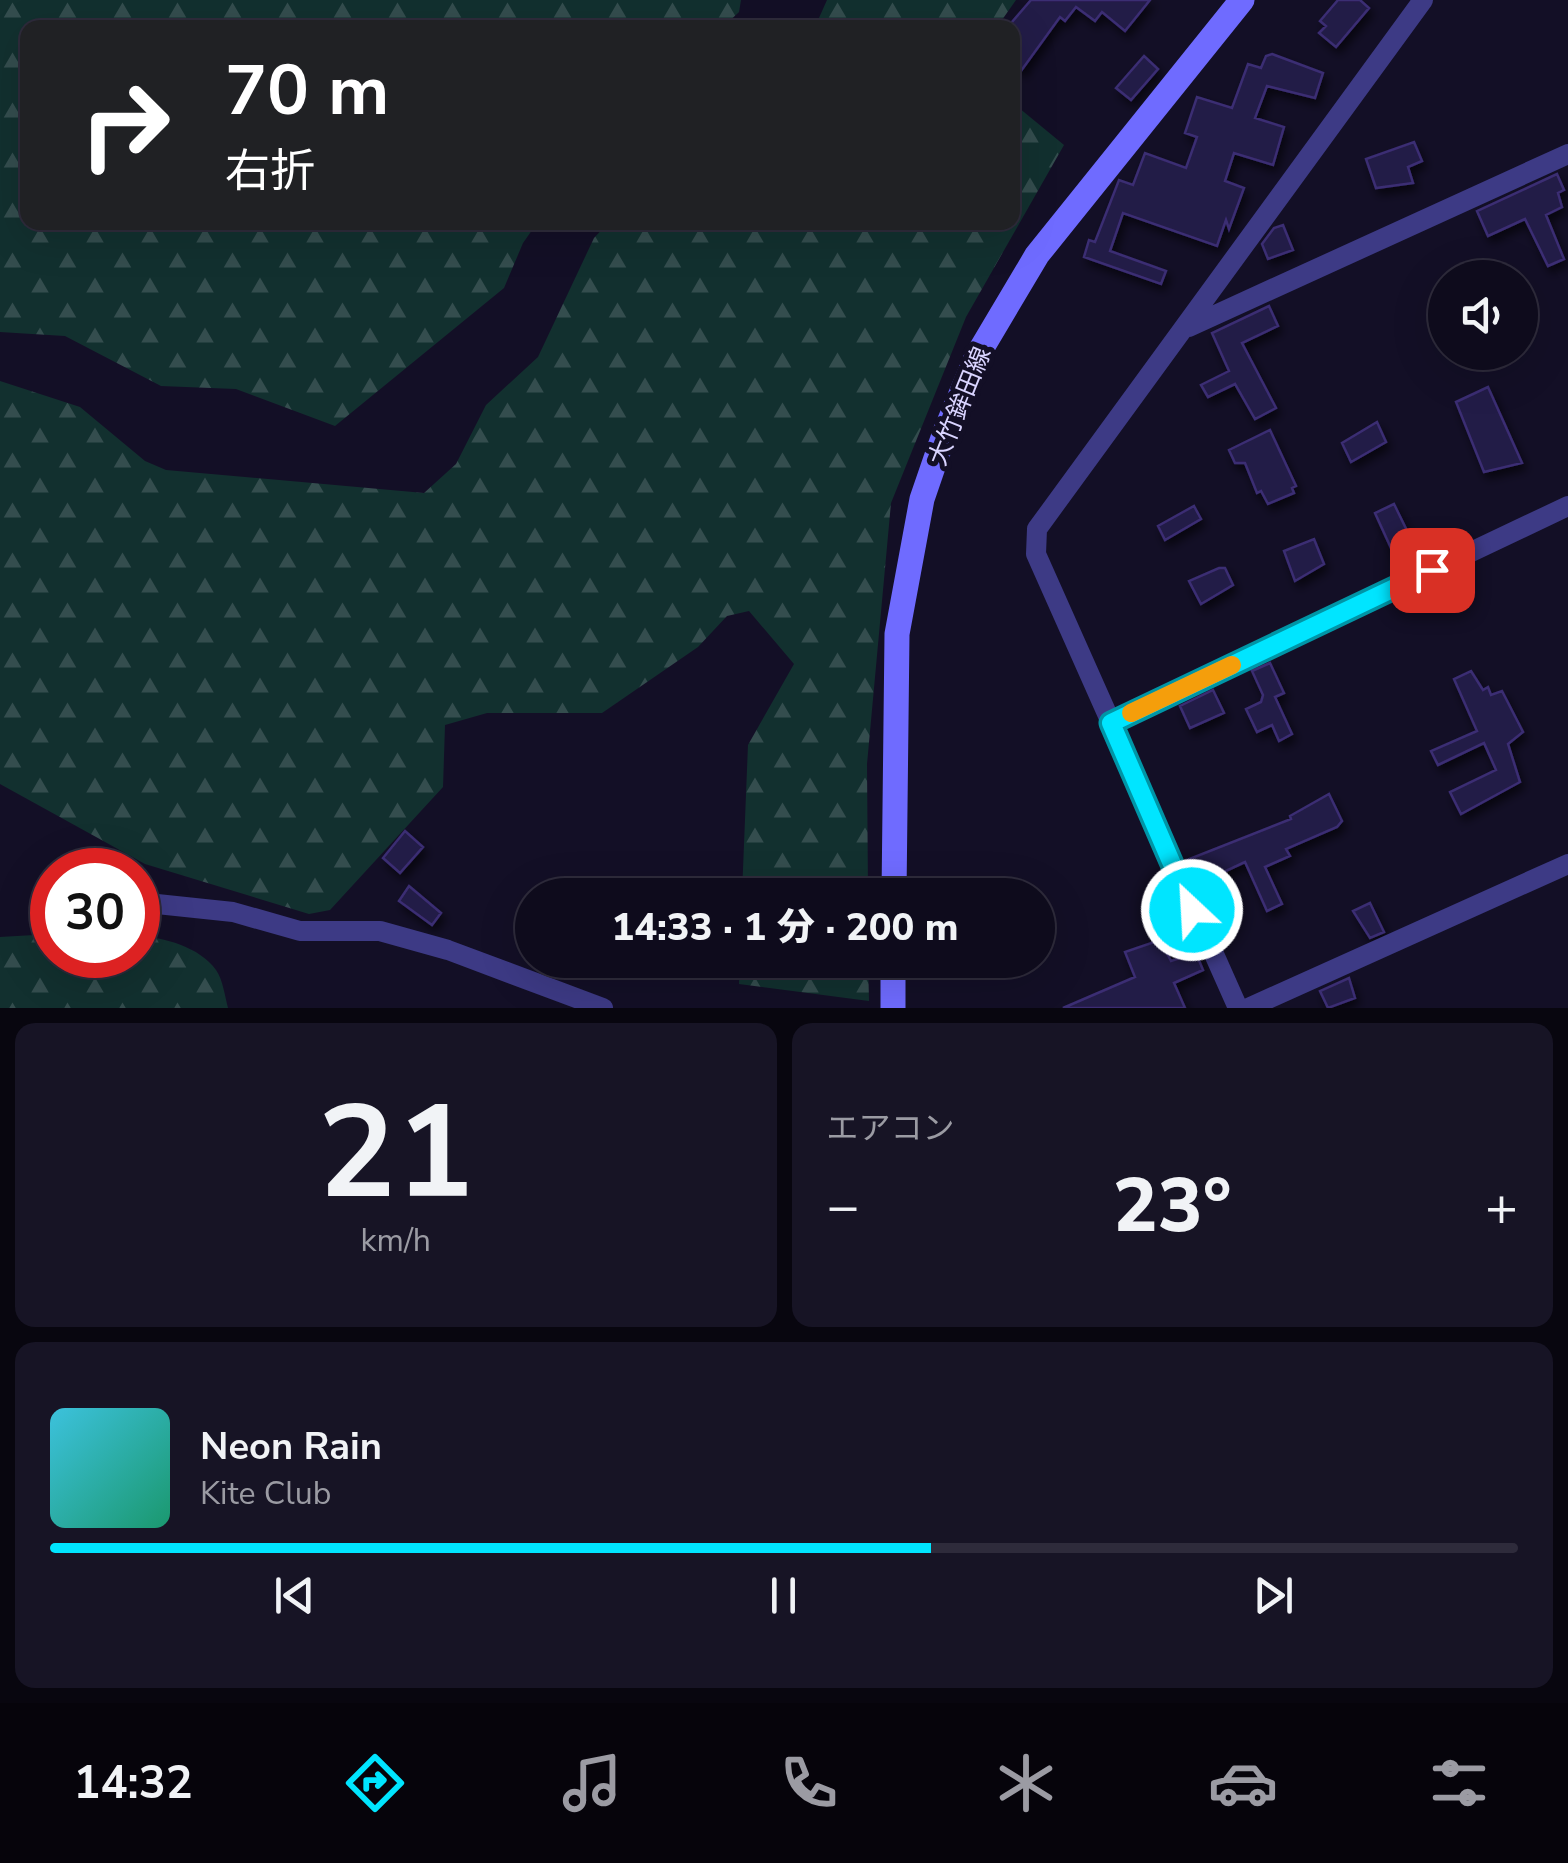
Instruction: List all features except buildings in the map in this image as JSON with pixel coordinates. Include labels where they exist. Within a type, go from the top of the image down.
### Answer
[{"type":"main road","name":"大竹鉾田線","points":[[894,878],[897,634],[922,499],[945,432],[1000,310],[1037,255],[1242,0]]},
{"type":"main road","points":[[893,1008],[894,978]]},
{"type":"street","points":[[1238,1008],[1036,554],[1037,529],[1423,0]]},
{"type":"street","points":[[1187,328],[1568,154]]},
{"type":"street","points":[[1111,723],[1568,506]]},
{"type":"street","points":[[1248,1008],[1568,864]]},
{"type":"street","points":[[160,904],[233,912],[300,931],[380,931],[448,950],[603,1008]]},
{"type":"green space","points":[[0,0],[741,0],[739,12],[730,20],[20,20],[20,230],[532,230],[504,288],[335,426],[236,389],[161,386],[65,336],[0,332]]},
{"type":"green space","points":[[827,0],[1016,0],[1002,20],[818,20]]},
{"type":"green space","points":[[1020,109],[1064,145],[1020,222]]},
{"type":"green space","points":[[601,230],[1016,230],[966,317],[891,503],[867,764],[868,878],[743,878],[748,745],[794,664],[749,611],[727,616],[698,647],[602,713],[487,713],[445,725],[443,787],[330,910],[309,914],[160,869],[160,848],[116,848],[0,784],[0,381],[80,407],[145,461],[166,470],[424,493],[456,464],[486,405],[538,357],[594,238]]},
{"type":"green space","points":[[30,935],[30,978],[160,978],[160,940],[180,945],[201,955],[216,970],[228,1008],[0,1008],[0,937]]},
{"type":"green space","points":[[739,978],[868,978],[869,1001],[739,984]]},
{"type":"slow traffic","points":[[1131,713],[1232,665]]},
{"type":"route","points":[[1192,910],[1111,723],[1432,570]]}]
